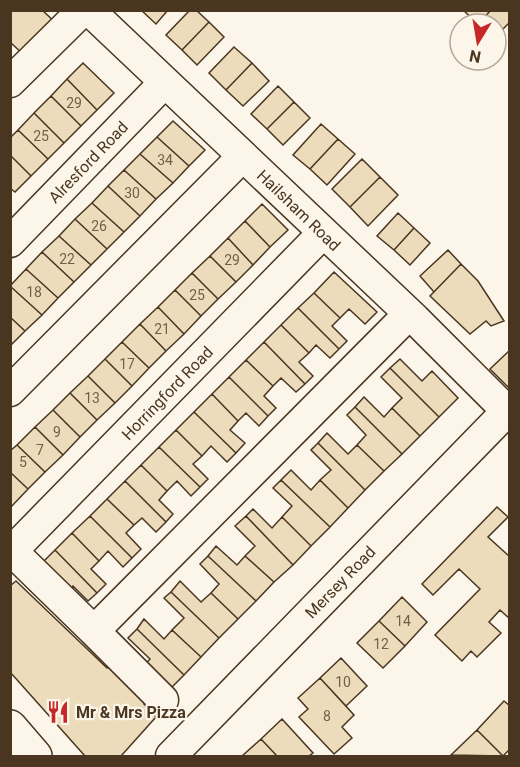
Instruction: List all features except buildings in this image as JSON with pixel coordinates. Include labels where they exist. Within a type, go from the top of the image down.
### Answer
[{"type":"highway","points":[[10,727],[35,756]]},
{"type":"street","points":[[10,82],[82,10]]},
{"type":"street","name":"Hailsham Road","points":[[89,10],[509,411]]},
{"type":"street","name":"Alresford Road","points":[[10,242],[165,81]]},
{"type":"street","points":[[10,391],[243,156]]},
{"type":"street","name":"Horringford Road","points":[[15,539],[323,233]]},
{"type":"street","points":[[94,631],[409,314]]},
{"type":"street","name":"Mersey Road","points":[[171,756],[509,411]]},
{"type":"street","points":[[15,539],[94,631],[163,700]]},
{"type":"place","name":"Mr & Mrs Pizza","points":[[58,712]]}]
